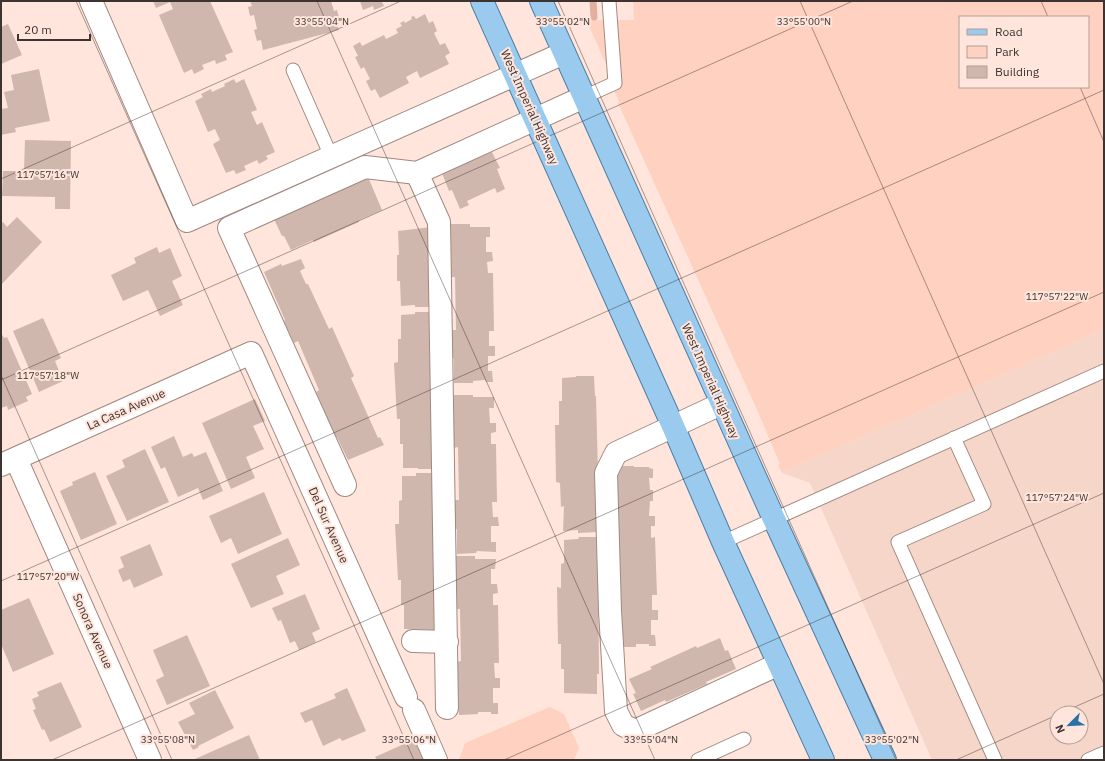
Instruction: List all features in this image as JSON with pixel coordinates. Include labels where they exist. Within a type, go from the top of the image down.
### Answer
[{"type":"main road","name":"West Imperial Highway","points":[[482,1],[673,426],[723,542],[823,760]]},
{"type":"main road","name":"West Imperial Highway","points":[[541,1],[721,404],[885,760]]},
{"type":"street","points":[[91,1],[187,221],[564,53]]},
{"type":"street","points":[[345,485],[229,228],[365,167],[417,173],[584,97]]},
{"type":"street","points":[[417,173],[439,222],[447,708]]},
{"type":"street","name":"La Casa Avenue","points":[[9,462],[251,353]]},
{"type":"street","name":"Del Sur Avenue","points":[[251,353],[436,760]]},
{"type":"street","points":[[721,404],[616,453],[606,473],[610,611],[616,711],[623,725],[635,731],[779,664]]},
{"type":"street","name":"Sonora Avenue","points":[[9,462],[150,760]]},
{"type":"street","points":[[413,641],[447,642]]},
{"type":"lane","points":[[584,97],[614,83],[609,1]]},
{"type":"lane","points":[[293,70],[331,156]]},
{"type":"lane","points":[[723,542],[1104,371]]},
{"type":"lane","points":[[954,438],[984,504],[898,542],[995,760]]},
{"type":"lane","points":[[698,760],[744,739]]},
{"type":"lane","points":[[1088,760],[1104,753]]},
{"type":"shaded area","points":[[1104,329],[1104,760],[932,760],[810,483],[782,473]]},
{"type":"green space","points":[[633,1],[1104,1],[1104,329],[782,473],[778,465],[780,464],[758,412],[618,103],[619,102],[608,76],[611,75],[590,28],[580,20],[634,20]]},
{"type":"green space","points":[[550,707],[564,714],[579,748],[574,760],[459,760],[465,743]]},
{"type":"building","points":[[153,1],[210,1],[233,52],[225,55],[227,60],[216,64],[215,60],[202,65],[204,69],[194,74],[192,69],[184,73],[159,15],[173,9],[170,2],[156,8]]},
{"type":"building","points":[[250,1],[331,1],[334,11],[337,10],[340,21],[336,22],[339,30],[263,50],[261,40],[257,41],[254,30],[257,29],[254,15],[250,16],[248,7],[252,6]]},
{"type":"building","points":[[360,1],[385,1],[382,2],[384,6],[374,10],[373,6],[363,10]]},
{"type":"building","points":[[425,14],[429,23],[433,21],[437,31],[434,33],[440,45],[445,43],[450,53],[445,56],[449,64],[420,78],[417,71],[406,77],[409,83],[380,98],[375,89],[371,91],[366,81],[370,79],[364,67],[361,69],[355,57],[358,56],[353,46],[360,42],[362,46],[384,35],[386,39],[398,33],[396,29],[402,26],[400,23],[404,21],[405,23],[412,19],[411,17],[414,16],[416,19]]},
{"type":"building","points":[[8,24],[22,55],[1,64],[1,27]]},
{"type":"building","points":[[39,69],[50,121],[15,128],[16,132],[1,135],[1,109],[8,108],[4,92],[14,90],[11,75]]},
{"type":"building","points":[[234,79],[236,83],[244,79],[257,110],[251,112],[257,125],[262,122],[275,152],[266,156],[268,159],[259,164],[257,160],[244,166],[246,170],[236,174],[234,170],[226,173],[213,144],[220,140],[215,129],[208,132],[195,101],[203,97],[201,94],[211,89],[212,92],[225,86],[224,84]]},
{"type":"building","points":[[25,140],[71,141],[70,209],[55,209],[55,197],[2,196],[3,171],[24,171]]},
{"type":"building","points":[[492,152],[500,168],[497,169],[505,189],[497,193],[495,188],[467,201],[469,205],[460,209],[452,190],[449,191],[442,173],[466,161]]},
{"type":"building","points":[[368,177],[382,210],[314,242],[313,240],[291,250],[274,219]]},
{"type":"building","points":[[17,217],[42,242],[1,285],[1,224],[3,222],[7,227]]},
{"type":"building","points":[[451,224],[470,224],[470,227],[490,227],[490,237],[486,237],[486,252],[492,252],[493,261],[487,262],[488,273],[493,273],[494,331],[489,331],[489,346],[495,346],[495,356],[488,356],[488,371],[492,371],[493,382],[486,382],[485,380],[473,381],[473,383],[454,383],[452,330],[456,330],[455,277],[450,277]]},
{"type":"building","points":[[431,227],[434,307],[415,307],[415,305],[401,306],[400,281],[397,281],[397,255],[399,255],[398,231]]},
{"type":"building","points":[[157,247],[159,253],[170,248],[182,276],[172,281],[183,305],[160,316],[148,290],[123,301],[111,275],[136,263],[134,258]]},
{"type":"building","points":[[301,259],[305,268],[300,271],[306,284],[308,284],[329,329],[332,327],[354,376],[351,378],[378,438],[380,437],[384,445],[348,460],[337,437],[336,438],[316,392],[319,390],[298,341],[294,343],[264,272],[281,264],[282,266]]},
{"type":"building","points":[[415,312],[434,312],[436,469],[403,468],[403,444],[400,444],[400,419],[397,419],[394,363],[398,362],[398,339],[401,339],[401,315],[415,314]]},
{"type":"building","points":[[43,318],[61,358],[55,361],[63,381],[39,392],[13,331]]},
{"type":"building","points":[[1,333],[4,338],[7,337],[32,394],[26,397],[28,401],[8,410],[7,406],[1,408]]},
{"type":"building","points":[[594,376],[596,396],[599,513],[597,532],[578,533],[578,530],[563,531],[564,506],[561,507],[560,483],[556,482],[555,425],[559,425],[559,401],[562,401],[562,378]]},
{"type":"building","points":[[454,395],[494,397],[494,408],[489,408],[490,423],[496,423],[496,432],[491,433],[491,444],[496,444],[497,502],[492,502],[493,517],[498,517],[499,526],[491,526],[491,542],[496,542],[496,552],[477,551],[476,553],[457,554],[455,500],[459,500],[458,447],[454,448]]},
{"type":"building","points":[[255,399],[265,421],[253,426],[264,449],[246,457],[255,478],[231,489],[202,423]]},
{"type":"building","points":[[174,436],[183,457],[192,453],[194,457],[206,452],[223,491],[203,500],[198,488],[178,497],[165,467],[161,469],[151,447]]},
{"type":"building","points":[[145,449],[169,502],[127,521],[106,476],[125,467],[122,460]]},
{"type":"building","points":[[614,466],[649,467],[653,469],[653,478],[649,478],[650,490],[653,490],[653,501],[650,501],[649,516],[655,516],[655,526],[651,526],[651,538],[655,537],[657,595],[652,595],[652,610],[658,610],[658,620],[651,620],[651,635],[655,635],[656,646],[649,646],[649,644],[636,644],[636,647],[617,647]]},
{"type":"building","points":[[95,472],[117,524],[81,540],[60,491],[73,485],[72,482]]},
{"type":"building","points":[[416,473],[435,473],[437,630],[404,629],[404,605],[401,605],[401,580],[398,580],[395,524],[399,524],[399,501],[402,500],[402,476],[416,476]]},
{"type":"building","points":[[264,492],[282,534],[238,554],[231,538],[221,543],[209,516]]},
{"type":"building","points":[[579,537],[596,537],[598,557],[599,674],[597,674],[597,694],[564,693],[564,669],[561,669],[561,644],[558,644],[557,587],[561,588],[561,564],[564,563],[564,540],[578,539]]},
{"type":"building","points":[[288,538],[300,565],[276,576],[284,594],[251,608],[231,564]]},
{"type":"building","points":[[150,544],[163,575],[134,588],[130,579],[123,582],[118,570],[124,567],[120,557]]},
{"type":"building","points":[[456,556],[475,556],[475,559],[496,559],[495,569],[491,569],[491,584],[497,584],[498,593],[493,594],[493,605],[498,605],[499,663],[494,663],[495,678],[500,678],[500,688],[493,688],[493,703],[498,703],[498,714],[491,714],[491,712],[478,712],[478,714],[459,715],[457,662],[461,661],[460,609],[456,609]]},
{"type":"building","points":[[305,594],[320,629],[312,633],[316,642],[299,650],[295,641],[290,643],[281,620],[278,621],[272,608]]},
{"type":"building","points":[[29,598],[54,654],[13,672],[1,644],[1,610]]},
{"type":"building","points":[[187,635],[210,686],[167,705],[156,680],[164,676],[153,650]]},
{"type":"building","points":[[720,638],[725,651],[728,650],[736,669],[706,682],[707,684],[641,711],[633,694],[636,693],[629,679],[652,669],[650,667],[696,646],[697,648]]},
{"type":"building","points":[[61,682],[82,727],[50,742],[44,729],[42,730],[33,710],[36,709],[32,699],[39,696],[37,692]]},
{"type":"building","points":[[347,688],[366,731],[342,741],[340,738],[323,746],[312,720],[305,723],[300,713],[336,698],[334,694]]},
{"type":"building","points":[[215,690],[234,728],[193,750],[178,722],[195,714],[189,703]]},
{"type":"building","points":[[249,735],[260,760],[195,759]]},
{"type":"building","points":[[415,739],[425,760],[377,760],[375,757]]},
{"type":"waterway","points":[[593,1],[594,17]]}]
